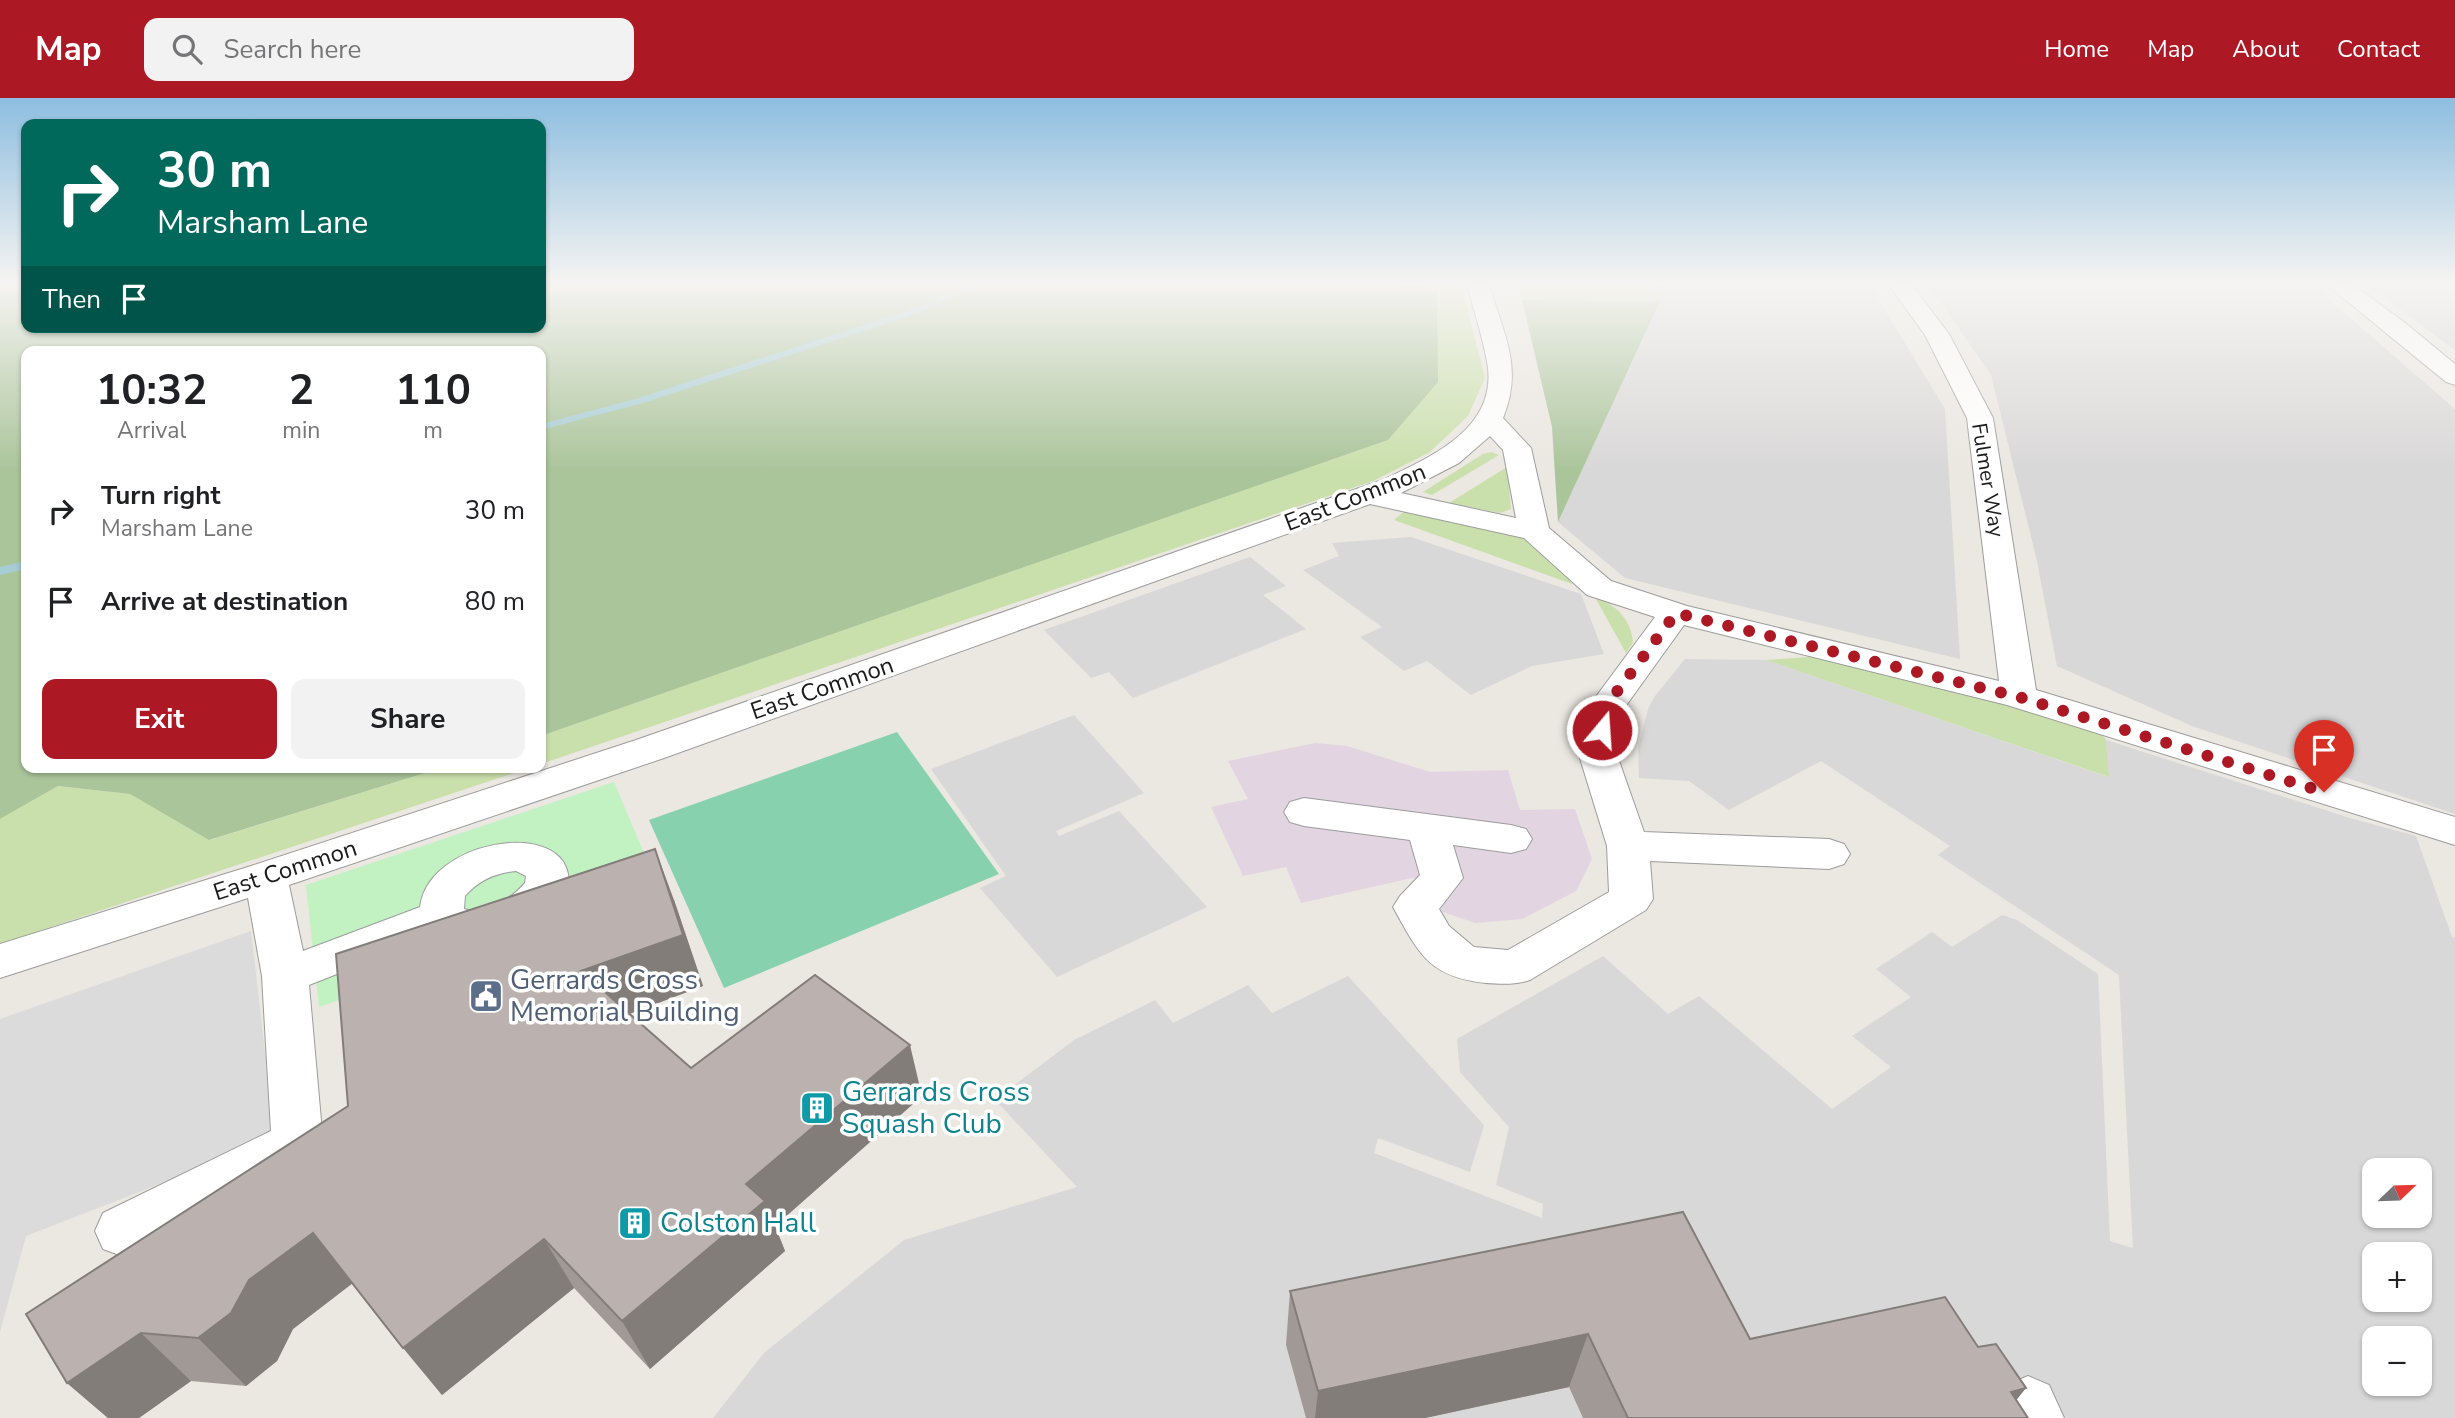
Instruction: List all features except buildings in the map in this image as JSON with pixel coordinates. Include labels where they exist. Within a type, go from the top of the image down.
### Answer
[{"type":"street","points":[[1494,346],[1502,376],[1491,421],[1517,448],[1534,531]]},
{"type":"street","name":"Fulmer Way","points":[[1943,346],[1980,418],[2019,697]]},
{"type":"street","points":[[2418,346],[2455,377]]},
{"type":"street","name":"East Common","points":[[0,961],[266,877],[650,749],[1371,495],[1453,457],[1491,421]]},
{"type":"street","points":[[1371,495],[1534,531],[1599,588],[1676,613],[2019,697],[2455,831]]},
{"type":"street","points":[[1427,828],[1442,878],[1415,907],[1433,938],[1463,963],[1514,968],[1631,899],[1628,846],[1598,755],[1606,706],[1676,613]]},
{"type":"street","points":[[1304,811],[1511,839]]},
{"type":"street","points":[[459,813],[483,862]]},
{"type":"street","points":[[1628,846],[1829,854]]},
{"type":"street","points":[[500,858],[532,859],[542,865],[547,874],[546,885],[529,908],[497,924],[463,927],[451,923],[443,915],[440,905],[444,892],[453,881],[483,862],[500,858]]},
{"type":"street","points":[[122,1231],[297,1143],[285,976],[266,877]]},
{"type":"street","points":[[285,976],[443,915]]},
{"type":"shaded area","points":[[1639,346],[1906,346],[1945,409],[1960,659],[1625,578],[1558,522]]},
{"type":"shaded area","points":[[1971,346],[2382,346],[2455,409],[2455,814],[2192,726],[2057,666],[2037,561],[1991,375]]},
{"type":"shaded area","points":[[1411,537],[1581,594],[1604,654],[1532,666],[1471,695],[1427,661],[1404,671],[1360,637],[1382,627],[1303,570],[1339,556],[1332,543]]},
{"type":"shaded area","points":[[1250,557],[1286,586],[1263,595],[1306,629],[1133,698],[1109,672],[1091,678],[1044,630]]},
{"type":"shaded area","points":[[1685,659],[1766,660],[2108,777],[2106,740],[2350,818],[2416,836],[2452,937],[2455,938],[2455,1418],[713,1418],[764,1353],[904,1240],[1077,1187],[995,1100],[1074,1040],[1155,1000],[1173,1023],[1248,985],[1272,1013],[1348,976],[1484,1125],[1470,1172],[1378,1138],[1374,1153],[1542,1218],[1543,1204],[1496,1185],[1509,1127],[1460,1072],[1457,1039],[1603,956],[1668,1014],[1699,996],[1832,1109],[1891,1067],[1852,1036],[1911,997],[1876,969],[1932,932],[1952,947],[2002,915],[2017,920],[2098,974],[2110,1241],[2133,1248],[2119,975],[1938,855],[1950,846],[1821,761],[1729,810],[1689,781],[1639,778],[1638,748],[1648,709],[1655,696]]},
{"type":"shaded area","points":[[1074,715],[1144,793],[1056,831],[1059,836],[1119,811],[1207,907],[1057,977],[980,888],[1006,876],[931,769]]},
{"type":"shaded area","points":[[1315,743],[1347,746],[1430,772],[1508,770],[1520,810],[1575,809],[1592,859],[1576,891],[1522,919],[1475,923],[1440,911],[1454,880],[1412,878],[1301,903],[1286,867],[1243,876],[1211,807],[1248,799],[1228,761]]},
{"type":"shaded area","points":[[251,931],[275,1139],[26,1236],[0,1332],[0,1019]]},
{"type":"green space","points":[[0,346],[1438,346],[1438,382],[1388,440],[546,734],[546,346],[21,346],[21,773],[425,773],[209,840],[130,794],[58,786],[0,819]]},
{"type":"green space","points":[[1419,346],[1477,346],[1485,378],[1468,416],[1430,452],[1373,481],[546,762],[546,734],[1388,440]]},
{"type":"green space","points":[[1533,346],[1639,346],[1558,522],[1552,427]]},
{"type":"green space","points":[[1491,452],[1499,455],[1432,495],[1423,492],[1483,454]]},
{"type":"green space","points":[[1507,467],[1511,509],[1500,513],[1449,503]]},
{"type":"green space","points":[[1407,509],[1476,522],[1520,537],[1557,565],[1572,584],[1394,520]]},
{"type":"green space","points":[[1596,599],[1617,609],[1630,628],[1633,643],[1626,653]]},
{"type":"green space","points":[[1822,656],[2026,709],[2102,734],[2106,740],[2109,777],[1766,660]]},
{"type":"green space","points":[[897,732],[999,874],[724,988],[649,820]]},
{"type":"green space","points":[[425,773],[514,773],[0,944],[0,819],[58,786],[130,794],[210,840]]},
{"type":"green space","points":[[614,782],[659,889],[319,1007],[306,885]]},
{"type":"waterway","points":[[546,426],[639,401],[810,346]]},
{"type":"waterway","points":[[0,571],[21,566]]},
{"type":"place","name":"Gerrards Cross Memorial Building","points":[[486,996]]},
{"type":"place","name":"Gerrards Cross Squash Club","points":[[817,1108]]},
{"type":"place","name":"Colston Hall","points":[[635,1223]]},
{"type":"route","points":[[1602,730],[1606,706],[1676,613],[2019,697],[2324,792]]}]
